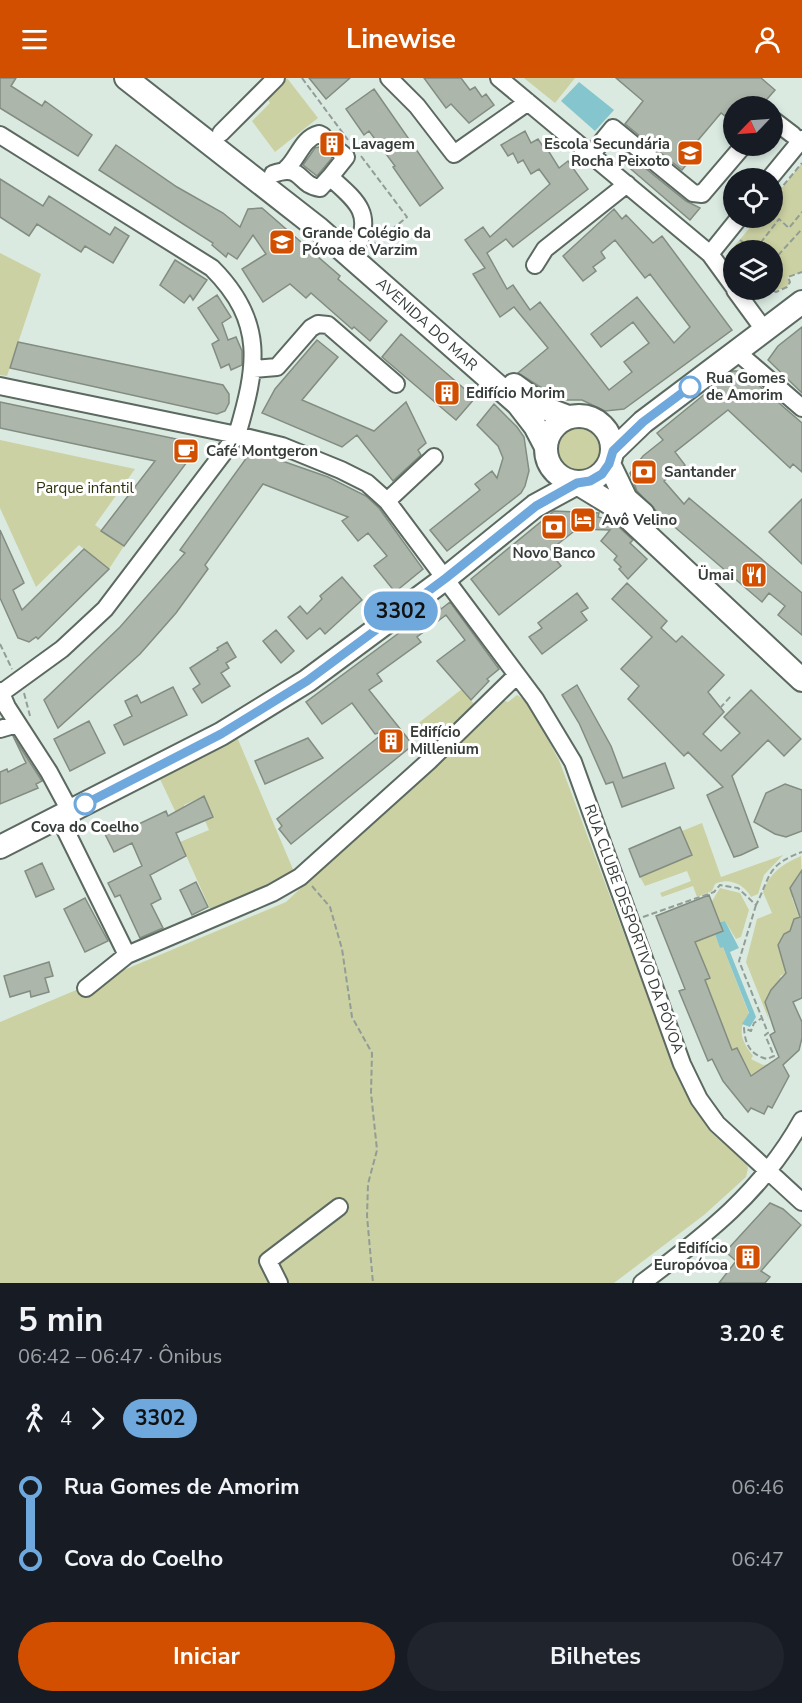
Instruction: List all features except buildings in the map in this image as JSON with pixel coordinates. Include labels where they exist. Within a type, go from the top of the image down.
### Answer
[{"type":"main road","name":"AVENIDA DO MAR","points":[[126,78],[207,139],[328,236],[518,405],[535,426],[547,454]]},
{"type":"main road","name":"AVENIDA DO MAR","points":[[151,78],[221,133],[280,171],[360,249],[526,396],[547,410],[568,417]]},
{"type":"main road","points":[[0,847],[240,722],[307,681],[446,578],[536,506],[577,483],[596,478],[643,422],[802,302]]},
{"type":"main road","points":[[536,506],[549,434],[557,424],[568,417],[581,416],[594,419],[604,427],[611,438],[611,458],[626,499],[802,658]]},
{"type":"main road","points":[[604,427],[643,422]]},
{"type":"main road","points":[[547,454],[559,476],[577,483],[618,508],[802,680]]},
{"type":"street","points":[[221,133],[276,78]]},
{"type":"street","points":[[389,78],[417,106],[454,154],[528,102]]},
{"type":"street","points":[[499,78],[710,254],[723,272]]},
{"type":"street","points":[[777,168],[797,137],[783,126]]},
{"type":"street","points":[[591,154],[613,128],[693,193],[702,194],[734,156]]},
{"type":"street","points":[[280,171],[295,161],[309,138],[318,134],[323,136]]},
{"type":"street","points":[[0,135],[212,268],[233,289],[249,321],[253,349],[252,369],[237,435],[154,548],[105,609],[62,649],[1,693],[17,724],[49,771],[64,814],[127,955]]},
{"type":"street","points":[[280,171],[293,170],[313,187],[320,188],[346,157],[347,149]]},
{"type":"street","points":[[330,177],[361,209],[365,223],[360,249]]},
{"type":"street","points":[[535,265],[545,249],[627,184]]},
{"type":"street","points":[[710,254],[731,228]]},
{"type":"street","points":[[743,300],[765,331]]},
{"type":"street","points":[[252,369],[277,367],[311,328],[318,324],[328,325],[396,384]]},
{"type":"street","points":[[737,352],[802,408]]},
{"type":"street","name":"RUA CLUBE DESPORTIVO DA PÓVOA","points":[[0,386],[282,446],[367,483],[387,501],[518,675],[559,735],[573,762],[682,1064],[699,1099],[717,1124],[802,1202]]},
{"type":"street","points":[[387,501],[434,457]]},
{"type":"street","points":[[86,988],[127,955],[272,893],[300,877],[429,761],[518,675]]},
{"type":"street","points":[[0,729],[17,724]]},
{"type":"street","points":[[642,1283],[714,1229],[756,1187],[802,1120]]},
{"type":"street","points":[[279,1283],[268,1261],[339,1207]]},
{"type":"path","points":[[302,78],[347,149]]},
{"type":"path","points":[[360,155],[407,217],[360,249]]},
{"type":"path","points":[[783,186],[802,163]]},
{"type":"path","points":[[762,240],[779,219],[789,228],[802,212]]},
{"type":"path","points":[[740,240],[750,228]]},
{"type":"path","points":[[783,250],[802,229]]},
{"type":"path","points":[[783,287],[790,282],[788,277],[802,272]]},
{"type":"path","points":[[720,708],[731,696]]},
{"type":"path","points":[[762,1018],[754,1023],[751,1031],[744,1028],[745,1038],[755,1054],[767,1059],[774,1056],[762,1018],[739,961],[766,877],[786,858],[802,852]]},
{"type":"path","points":[[300,877],[324,897],[330,907],[342,949],[352,1017],[372,1053],[370,1093],[377,1150],[368,1184],[367,1216],[372,1283]]},
{"type":"path","points":[[643,917],[714,892],[720,885],[738,888],[756,905]]},
{"type":"green space","points":[[287,78],[318,118],[275,152],[252,121],[270,103],[267,98]]},
{"type":"green space","points":[[524,78],[575,78],[555,103]]},
{"type":"green space","points":[[802,163],[802,272],[788,277],[790,282],[783,288],[783,240],[739,240],[750,228],[783,228],[783,187]]},
{"type":"green space","points":[[0,253],[41,274],[7,376],[0,375]]},
{"type":"green space","points":[[579,421],[589,423],[598,429],[604,438],[606,448],[604,458],[598,467],[589,473],[579,475],[569,473],[560,467],[554,458],[552,448],[554,438],[560,429],[569,423]]},
{"type":"green space","name":"Parque infantil","points":[[0,440],[135,469],[95,525],[124,546],[109,569],[79,545],[36,587],[0,508]]},
{"type":"green space","points":[[462,689],[474,704],[434,747],[416,725]]},
{"type":"green space","points":[[517,695],[534,714],[559,760],[678,1078],[707,1124],[745,1161],[748,1168],[746,1177],[704,1215],[614,1283],[0,1283],[0,1022],[286,902],[502,700],[508,702]]},
{"type":"green space","points":[[237,737],[295,874],[211,911],[180,842],[209,830],[205,821],[213,817],[204,796],[184,805],[185,808],[177,815],[159,777]]},
{"type":"green space","points":[[702,823],[721,877],[783,855],[764,875],[758,894],[751,897],[740,885],[725,881],[715,884],[712,891],[697,897],[693,886],[662,897],[660,893],[691,881],[687,871],[645,886],[640,877],[692,855],[682,831]]},
{"type":"green space","points":[[801,856],[802,877],[792,898],[799,917],[793,920],[792,930],[784,934],[784,939],[778,945],[786,973],[780,976],[782,980],[767,1011],[769,1020],[746,962],[757,919],[772,913],[763,892],[769,879],[788,862]]},
{"type":"green space","points":[[720,888],[740,893],[749,910],[741,937],[736,939],[725,921],[720,922],[712,901]]},
{"type":"green space","points":[[715,934],[720,947],[723,947],[749,1014],[743,1025],[743,1041],[753,1056],[751,1059],[763,1065],[770,1064],[752,1076],[737,1048],[732,1050],[705,980],[710,978],[695,942]]},
{"type":"water","points":[[579,82],[614,110],[595,131],[561,101]]},
{"type":"water","points":[[725,921],[739,948],[730,952],[756,1017],[750,1027],[742,1024],[749,1013],[723,947],[720,948],[715,934],[723,931],[720,922]]},
{"type":"tunnel","points":[[323,136],[340,152]]},
{"type":"bus line","name":"3302","points":[[85,804],[221,734],[307,681],[446,578],[536,506],[577,483],[590,481],[602,474],[609,464],[613,451],[643,422],[690,387]]},
{"type":"place","name":"Lavagem","points":[[332,144]]},
{"type":"place","name":"Escola Secundária Rocha Peixoto","points":[[690,153]]},
{"type":"place","name":"Grande Colégio da Póvoa de Varzim","points":[[282,242]]},
{"type":"place","name":"Rua Gomes de Amorim","points":[[690,387]]},
{"type":"place","name":"Edifício Morim","points":[[447,393]]},
{"type":"place","name":"Café Montgeron","points":[[186,451]]},
{"type":"place","name":"Santander","points":[[644,472]]},
{"type":"place","name":"Avô Velino","points":[[583,520]]},
{"type":"place","name":"Novo Banco","points":[[554,527]]},
{"type":"place","name":"Ümai","points":[[754,575]]},
{"type":"place","name":"Edifício Millenium","points":[[391,741]]},
{"type":"place","name":"Cova do Coelho","points":[[85,804]]},
{"type":"place","name":"Edifício Europóvoa","points":[[748,1257]]}]
